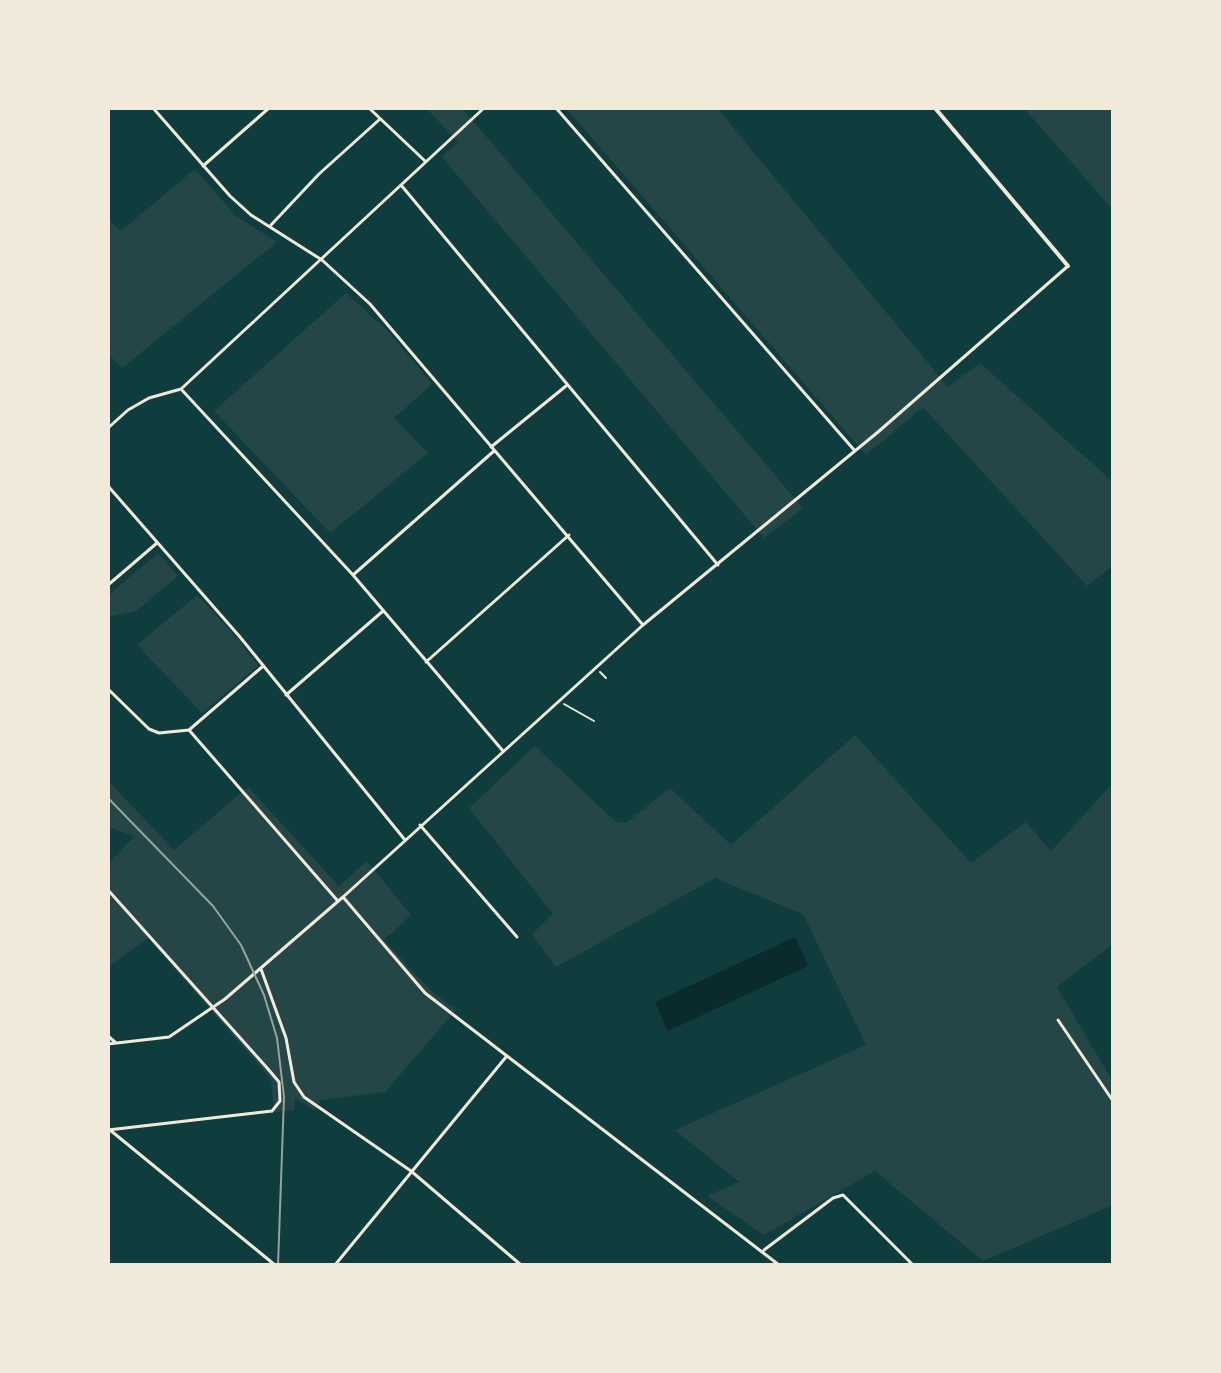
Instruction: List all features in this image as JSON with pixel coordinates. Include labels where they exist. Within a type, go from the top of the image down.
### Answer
[{"type":"street","points":[[153,108],[230,196],[269,227],[322,260],[370,304],[415,353],[643,625]]},
{"type":"street","points":[[202,166],[269,108]]},
{"type":"street","points":[[369,108],[425,161]]},
{"type":"street","points":[[108,428],[128,410],[149,398],[181,389],[484,108]]},
{"type":"street","points":[[556,108],[855,451]]},
{"type":"street","points":[[108,1044],[169,1037],[214,1007],[261,969],[643,625],[855,451],[1068,266],[935,108]]},
{"type":"street","points":[[269,227],[319,174],[380,119]]},
{"type":"street","points":[[401,185],[718,565]]},
{"type":"street","points":[[353,575],[566,386]]},
{"type":"street","points":[[181,389],[353,575],[503,751]]},
{"type":"street","points":[[108,486],[263,666],[405,840]]},
{"type":"street","points":[[426,662],[569,535]]},
{"type":"street","points":[[108,585],[157,543]]},
{"type":"street","points":[[285,695],[383,611]]},
{"type":"street","points":[[108,689],[149,729],[159,733],[189,730],[263,666]]},
{"type":"street","points":[[189,730],[338,901]]},
{"type":"street","points":[[420,825],[517,937]]},
{"type":"street","points":[[108,890],[279,1082],[279,1105],[263,1112],[109,1131]]},
{"type":"street","points":[[343,897],[425,993],[764,1250],[779,1265]]},
{"type":"street","points":[[261,969],[286,1038],[294,1082],[304,1097],[411,1171],[521,1265]]},
{"type":"street","points":[[1058,1020],[1113,1101]]},
{"type":"street","points":[[108,1036],[116,1043]]},
{"type":"street","points":[[335,1265],[506,1057]]},
{"type":"street","points":[[109,1131],[272,1264]]},
{"type":"street","points":[[764,1250],[833,1198],[843,1195],[913,1265]]},
{"type":"path","points":[[597,668],[606,678]]},
{"type":"path","points":[[559,701],[594,721]]},
{"type":"shaded area","points":[[426,108],[462,108],[803,508],[764,538],[442,157],[458,142]]},
{"type":"shaded area","points":[[566,108],[717,108],[948,387],[980,363],[1113,482],[1113,565],[1087,586],[923,407],[866,455]]},
{"type":"shaded area","points":[[1024,108],[1113,108],[1113,210]]},
{"type":"shaded area","points":[[195,169],[236,216],[277,242],[122,368],[108,354],[108,219],[121,231]]},
{"type":"shaded area","points":[[346,293],[389,332],[432,384],[394,418],[428,453],[330,533],[214,411]]},
{"type":"shaded area","points":[[158,553],[178,576],[136,611],[108,617],[108,596]]},
{"type":"shaded area","points":[[197,595],[258,666],[202,713],[137,645]]},
{"type":"shaded area","points":[[855,735],[971,863],[1026,822],[1051,851],[1113,783],[1113,944],[1057,987],[1113,1082],[1113,1205],[983,1261],[875,1171],[764,1235],[707,1196],[739,1182],[675,1130],[866,1045],[803,914],[715,878],[556,967],[532,934],[553,914],[469,808],[535,746],[615,821],[626,823],[670,788],[731,845]]},
{"type":"shaded area","points":[[108,781],[174,850],[248,787],[339,886],[367,861],[411,915],[384,940],[430,990],[456,1010],[385,1092],[321,1100],[314,1110],[295,1098],[294,1110],[274,1112],[271,1079],[148,938],[108,967],[108,864],[135,836],[108,827]]},
{"type":"shaded area","points":[[795,937],[808,966],[668,1031],[655,1002]]},
{"type":"railway","points":[[108,798],[213,906],[241,945],[264,995],[277,1038],[284,1097],[278,1265]]}]
